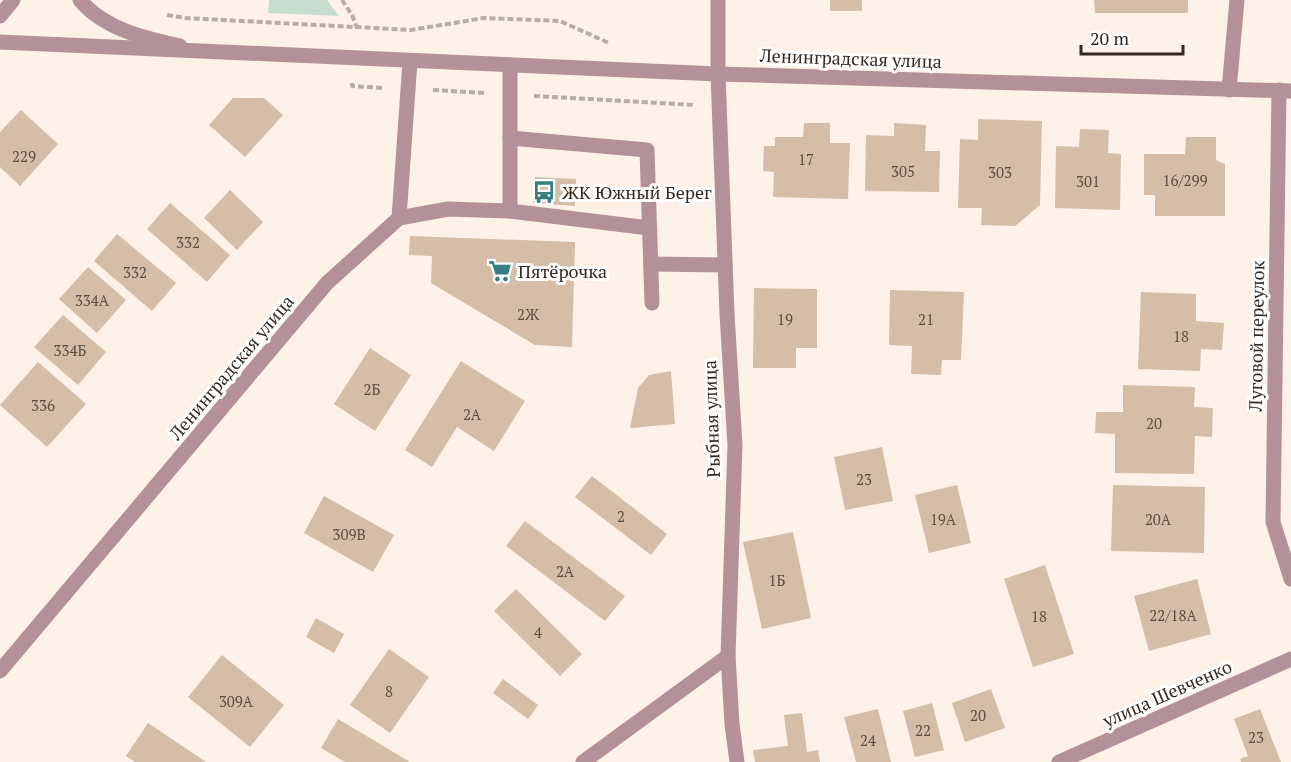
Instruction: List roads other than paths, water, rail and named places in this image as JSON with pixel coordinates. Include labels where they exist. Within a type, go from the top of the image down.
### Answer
[{"type":"street","points":[[0,16],[13,0]]},
{"type":"street","points":[[80,0],[106,22],[141,38],[209,51]]},
{"type":"street","name":"Рыбная улица","points":[[718,0],[718,74],[725,265],[735,445],[728,656],[737,762]]},
{"type":"street","points":[[1229,90],[1237,0]]},
{"type":"street","name":"Ленинградская улица","points":[[0,42],[718,74],[1285,91]]},
{"type":"street","points":[[410,61],[399,218],[448,209],[510,211],[650,228]]},
{"type":"street","points":[[510,65],[510,211]]},
{"type":"street","name":"Луговой переулок","points":[[1285,91],[1273,522],[1291,579]]},
{"type":"street","points":[[510,138],[647,150],[652,303]]},
{"type":"street","name":"Ленинградская улица","points":[[0,671],[327,283],[399,218]]},
{"type":"street","points":[[651,264],[725,265]]},
{"type":"street","points":[[583,762],[728,656]]},
{"type":"street","name":"улица Шевченко","points":[[1059,762],[1291,659]]},
{"type":"place","name":"ЖК Южный Берег","points":[[544,192]]},
{"type":"place","name":"Пятёрочка","points":[[500,271]]}]
